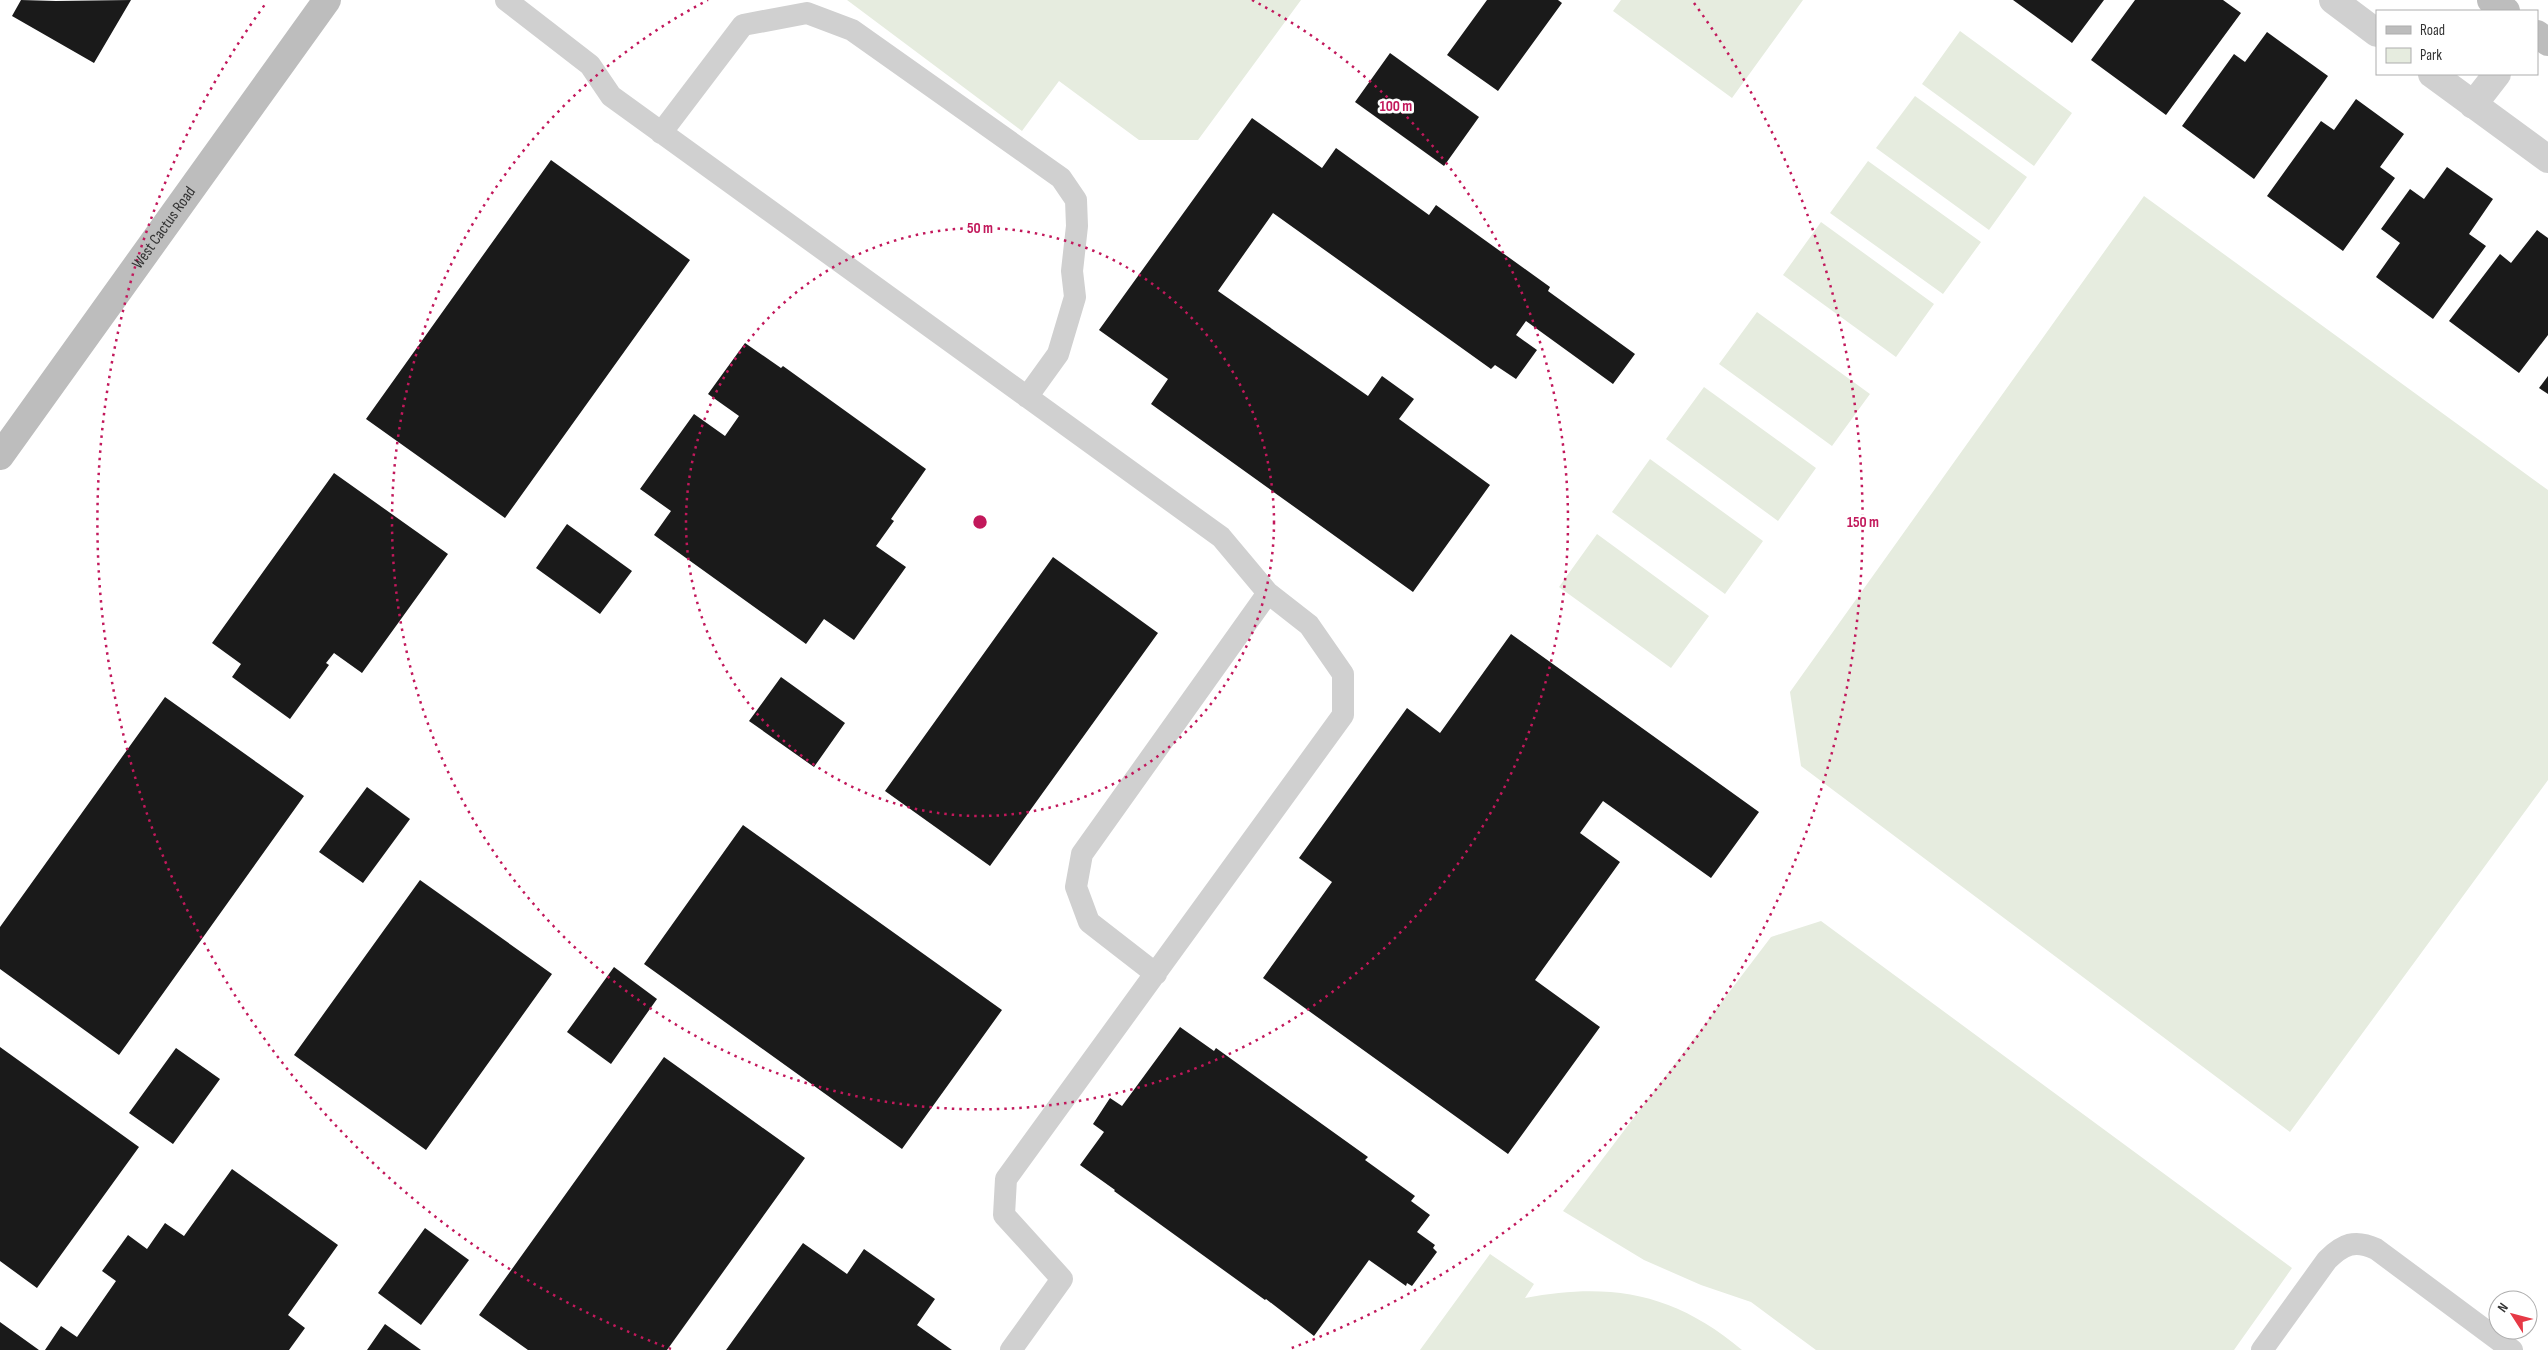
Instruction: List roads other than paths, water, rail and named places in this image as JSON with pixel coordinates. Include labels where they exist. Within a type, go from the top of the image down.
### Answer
[{"type":"main road","name":"West Cactus Road","points":[[0,456],[327,0]]},
{"type":"main road","points":[[2492,0],[2505,10]]},
{"type":"street","points":[[2332,0],[2376,32]]},
{"type":"street","points":[[2433,75],[2548,159]]},
{"type":"street","points":[[2474,105],[2496,75]]},
{"type":"lane","points":[[506,0],[590,65],[611,96],[1221,537],[1268,593],[1309,625],[1343,674],[1343,715],[1006,1179],[1004,1214],[1062,1279],[1011,1350]]},
{"type":"lane","points":[[661,132],[743,25],[807,13],[852,30],[1061,178],[1076,200],[1078,226],[1072,271],[1075,297],[1058,354],[1028,397]]},
{"type":"lane","points":[[1156,974],[1089,922],[1076,887],[1082,854],[1268,593]]},
{"type":"lane","points":[[2262,1350],[2327,1260],[2338,1250],[2351,1244],[2364,1243],[2376,1249],[2512,1350]]}]
